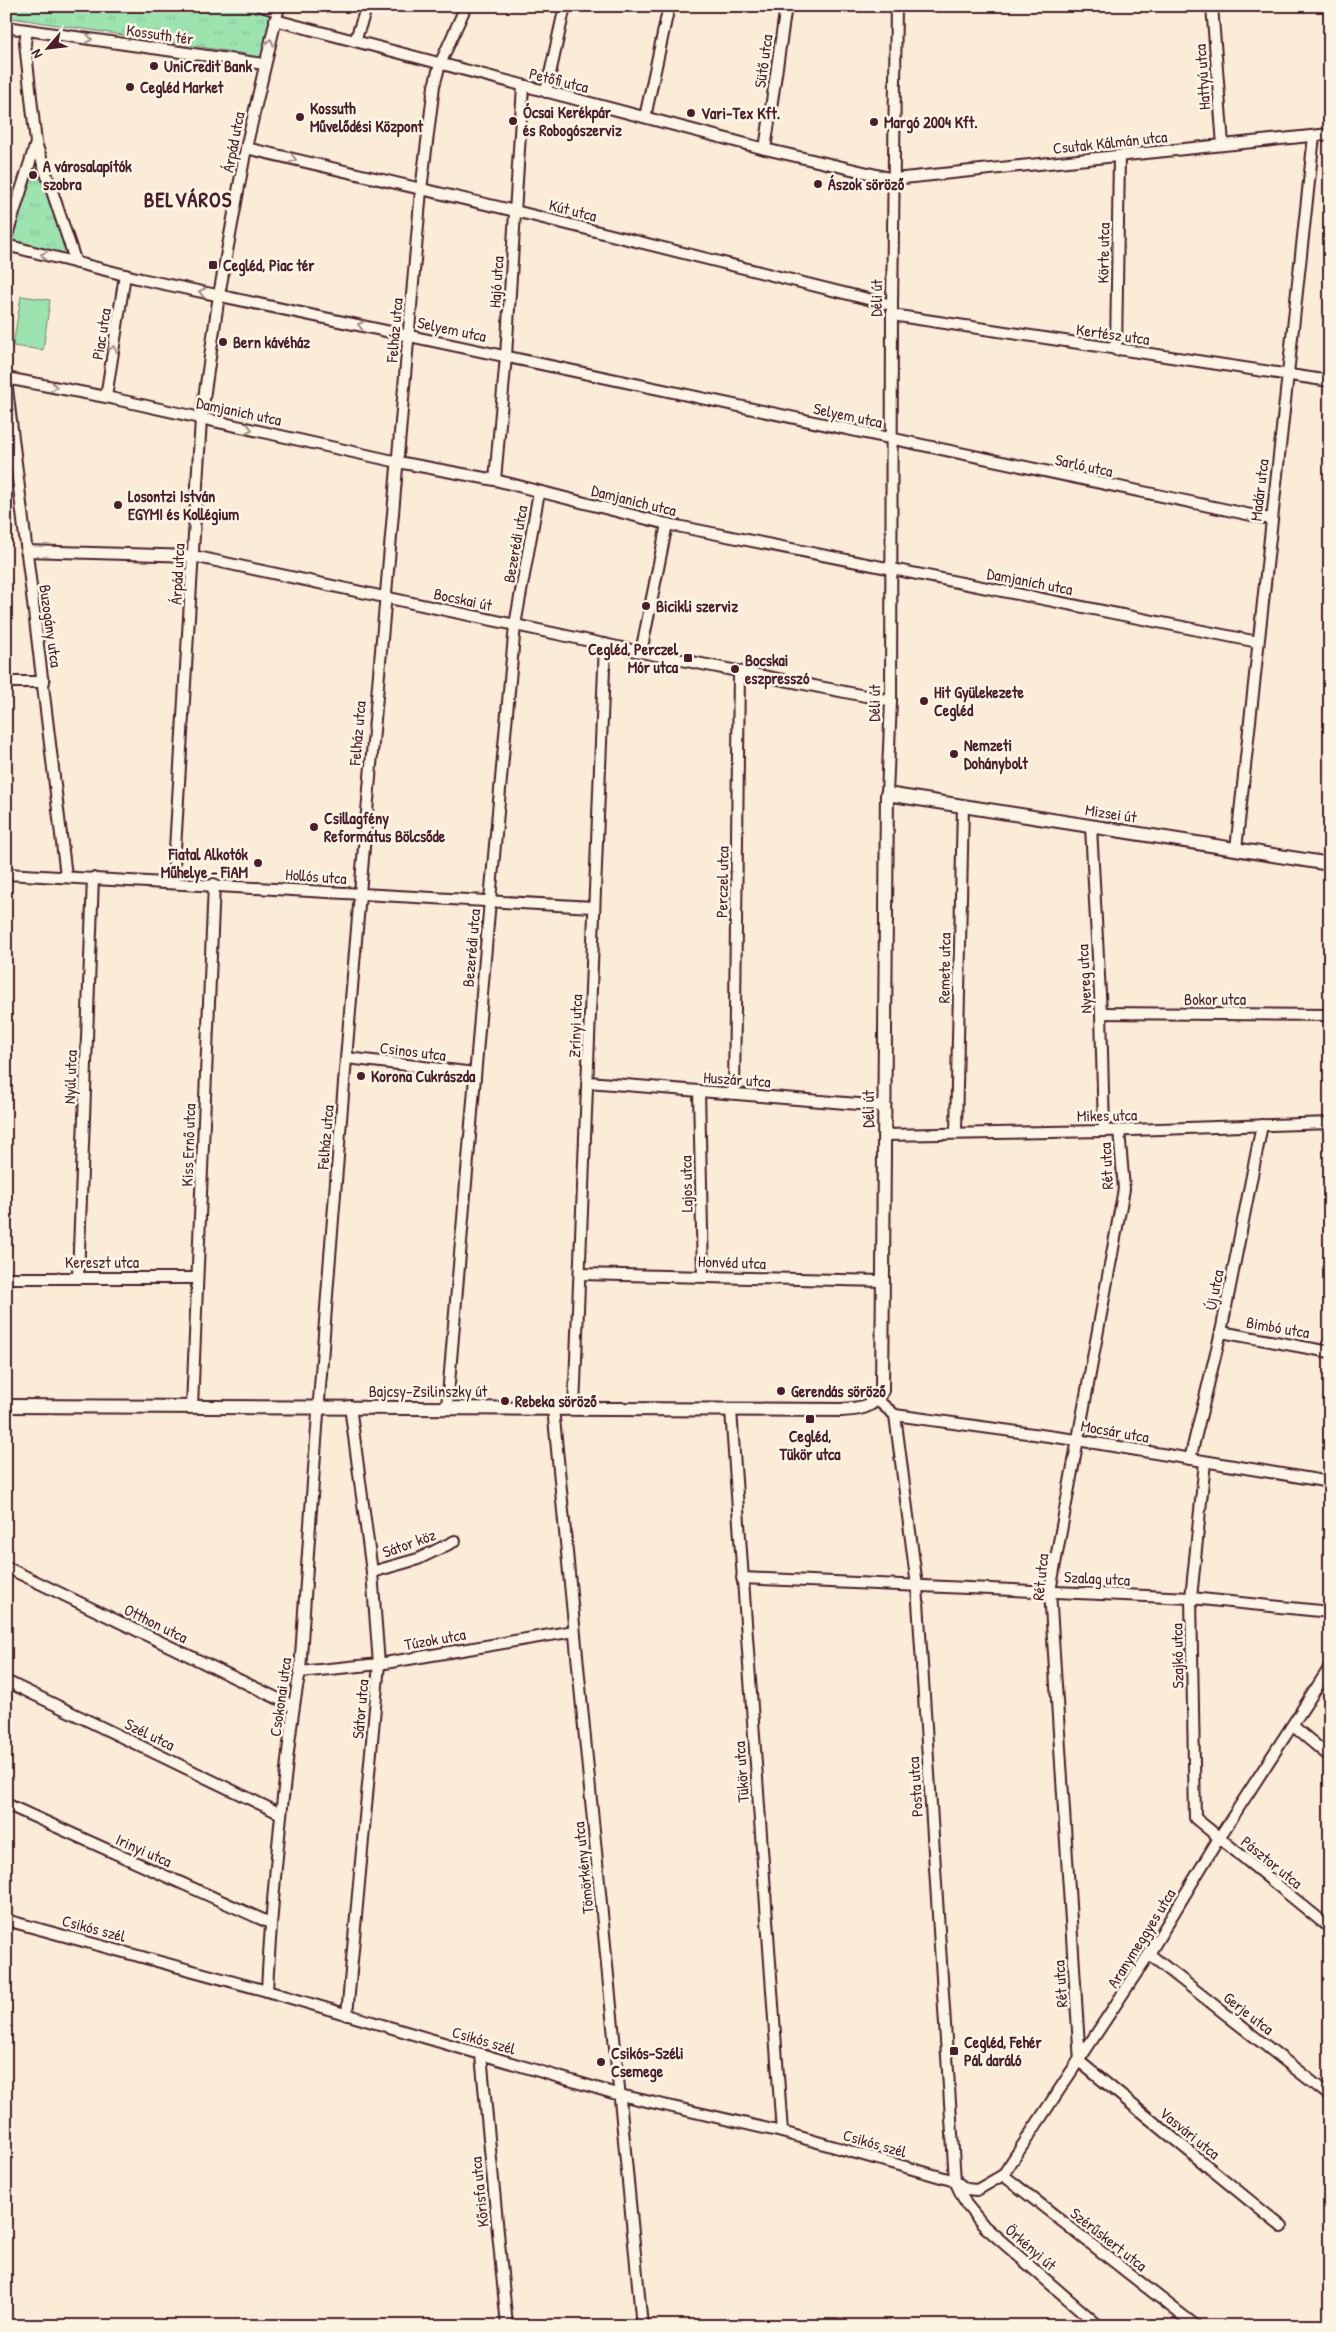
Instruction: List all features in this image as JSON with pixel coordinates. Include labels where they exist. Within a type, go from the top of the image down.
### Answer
[{"type":"main road","name":"Mizsei út","points":[[888,794],[1330,864]]},
{"type":"main road","name":"Déli út","points":[[877,1400],[882,1391],[888,794]]},
{"type":"main road","name":"Bajcsy-Zsilinszky út","points":[[6,1406],[350,1406],[841,1410],[868,1406],[877,1400]]},
{"type":"street","points":[[260,6],[277,12],[264,64]]},
{"type":"street","points":[[354,41],[367,6]]},
{"type":"street","name":"Felház utca","points":[[317,1407],[384,598],[398,462],[421,190],[434,86],[440,64],[466,6]]},
{"type":"street","points":[[546,92],[565,6]]},
{"type":"street","points":[[645,117],[669,6]]},
{"type":"street","name":"Sütő utca","points":[[765,149],[786,6]]},
{"type":"street","name":"Déli út","points":[[888,794],[891,701],[890,568],[896,6]]},
{"type":"street","name":"Hattyú utca","points":[[1212,6],[1223,145]]},
{"type":"street","name":"Petőfi utca","points":[[277,12],[354,41],[765,149],[894,179]]},
{"type":"street","name":"Kossuth tér","points":[[6,27],[264,64]]},
{"type":"street","points":[[27,30],[25,43],[36,143],[76,263]]},
{"type":"street","name":"Árpád utca","points":[[173,882],[201,419],[219,295],[246,148],[264,64]]},
{"type":"street","name":"Hajó utca","points":[[495,480],[506,356],[523,86]]},
{"type":"street","name":"Csutak Kálmán utca","points":[[894,179],[1330,134]]},
{"type":"street","name":"Madár utca","points":[[1236,849],[1270,519],[1289,374],[1314,136]]},
{"type":"street","points":[[6,238],[36,143]]},
{"type":"street","name":"Kút utca","points":[[246,148],[515,211],[892,310]]},
{"type":"street","name":"Körte utca","points":[[1116,350],[1120,157]]},
{"type":"street","name":"Selyem utca","points":[[6,246],[125,275],[892,440]]},
{"type":"street","name":"Piac utca","points":[[106,397],[125,275]]},
{"type":"street","name":"Kertész utca","points":[[892,310],[1116,350],[1289,374],[1330,382]]},
{"type":"street","name":"Damjanich utca","points":[[6,379],[106,397],[398,462],[495,480],[667,524],[1258,642]]},
{"type":"street","name":"Buzogány utca","points":[[6,379],[11,447],[44,682],[66,876]]},
{"type":"street","name":"Sarló utca","points":[[892,440],[1270,519]]},
{"type":"street","name":"Bezerédi utca","points":[[448,1407],[475,1073],[515,625],[539,492]]},
{"type":"street","points":[[641,652],[667,524]]},
{"type":"street","name":"Bocskai út","points":[[26,551],[193,556],[641,652],[891,701]]},
{"type":"street","name":"Zrínyi utca","points":[[574,1408],[581,1274],[593,907],[605,644]]},
{"type":"street","name":"Perczel utca","points":[[734,1093],[739,672]]},
{"type":"street","points":[[6,682],[44,682]]},
{"type":"street","name":"Remete utca","points":[[956,1132],[963,805]]},
{"type":"street","name":"Nyereg utca","points":[[1091,826],[1101,1013],[1104,1131]]},
{"type":"street","name":"Hollós utca","points":[[6,874],[214,884],[593,907]]},
{"type":"street","name":"Nyúl utca","points":[[78,1277],[93,878]]},
{"type":"street","name":"Kiss Ernő utca","points":[[192,1407],[214,884]]},
{"type":"street","name":"Bokor utca","points":[[1101,1013],[1330,1015]]},
{"type":"street","name":"Csinos utca","points":[[347,1058],[475,1073]]},
{"type":"street","name":"Huszár utca","points":[[588,1082],[884,1106]]},
{"type":"street","name":"Lajos utca","points":[[699,1091],[703,1276]]},
{"type":"street","name":"Mikes utca","points":[[884,1135],[956,1132],[1104,1131],[1330,1123]]},
{"type":"street","name":"Új utca","points":[[1190,1459],[1221,1332],[1262,1126]]},
{"type":"street","name":"Rét utca","points":[[1080,2062],[1050,1591],[1124,1189],[1119,1130]]},
{"type":"street","name":"Honvéd utca","points":[[581,1274],[883,1281]]},
{"type":"street","name":"Kereszt utca","points":[[6,1278],[198,1278]]},
{"type":"street","name":"Bimbó utca","points":[[1221,1332],[1330,1352]]},
{"type":"street","points":[[877,1400],[895,1415]]},
{"type":"street","name":"Sátor utca","points":[[347,2015],[379,1664],[372,1572],[350,1406]]},
{"type":"street","name":"Csokonai utca","points":[[267,1991],[270,1923],[281,1814],[293,1706],[300,1672],[317,1407]]},
{"type":"street","name":"Tömörkény utca","points":[[553,1408],[642,2326]]},
{"type":"street","name":"Tükör utca","points":[[731,1410],[782,2132]]},
{"type":"street","name":"Mocsár utca","points":[[895,1415],[1078,1440],[1330,1482]]},
{"type":"street","name":"Posta utca","points":[[895,1415],[917,1586],[955,2181]]},
{"type":"street","name":"Szajkó utca","points":[[1205,1462],[1191,1598],[1195,1818],[1219,1838]]},
{"type":"street","name":"Sátor köz","points":[[372,1572],[418,1559],[455,1541]]},
{"type":"street","name":"Otthon utca","points":[[6,1567],[293,1706]]},
{"type":"street","name":"Szalag utca","points":[[742,1578],[1191,1598],[1330,1612]]},
{"type":"street","name":"Túzok utca","points":[[300,1672],[379,1664],[574,1631]]},
{"type":"street","name":"Aranymeggyes utca","points":[[955,2181],[966,2189],[977,2190],[1003,2175],[1080,2062],[1149,1954],[1219,1838],[1330,1667]]},
{"type":"street","name":"Szél utca","points":[[6,1681],[281,1814]]},
{"type":"street","points":[[1293,1726],[1330,1757]]},
{"type":"street","name":"Irinyi utca","points":[[6,1804],[270,1923]]},
{"type":"street","name":"Pásztor utca","points":[[1219,1838],[1330,1928]]},
{"type":"street","name":"Csikós szél","points":[[6,1920],[267,1991],[620,2095],[782,2132],[955,2181]]},
{"type":"street","name":"Gerje utca","points":[[1149,1954],[1330,2096]]},
{"type":"street","name":"Kőrisfa utca","points":[[481,2054],[507,2326]]},
{"type":"street","name":"Vasvári utca","points":[[1080,2062],[1282,2227]]},
{"type":"street","name":"Szérűskert utca","points":[[1003,2175],[1196,2326]]},
{"type":"street","name":"Örkényi út","points":[[955,2181],[966,2204],[984,2226],[1099,2326]]},
{"type":"green space","points":[[6,6],[261,6],[278,11],[264,64],[241,61],[246,54],[6,17]]},
{"type":"green space","points":[[36,150],[73,260],[7,243]]},
{"type":"green space","points":[[21,296],[50,300],[43,350],[13,346]]},
{"type":"place","name":"UniCredit Bank","points":[[154,66]]},
{"type":"place","name":"Cegléd Market","points":[[130,87]]},
{"type":"place","name":"Vari-Tex Kft.","points":[[691,113]]},
{"type":"place","name":"Kossuth Művelődési Központ","points":[[300,117]]},
{"type":"place","name":"Ócsai Kerékpár és Robogószerviz","points":[[513,121]]},
{"type":"place","name":"Margó 2004 Kft.","points":[[874,122]]},
{"type":"place","name":"A városalapítók szobra","points":[[33,175]]},
{"type":"place","name":"Ászok söröző","points":[[818,184]]},
{"type":"place","name":"Cegléd, Piac tér","points":[[213,265]]},
{"type":"place","name":"Bern kávéház","points":[[223,342]]},
{"type":"place","name":"Losontzi István EGYMI és Kollégium","points":[[118,505]]},
{"type":"place","name":"Bicikli szerviz","points":[[646,606]]},
{"type":"place","name":"Cegléd, Perczel Mór utca","points":[[688,658]]},
{"type":"place","name":"Bocskai eszpresszó","points":[[735,669]]},
{"type":"place","name":"Hit Gyülekezete Cegléd","points":[[924,701]]},
{"type":"place","name":"Nemzeti Dohánybolt","points":[[954,754]]},
{"type":"place","name":"Csillagfény Református Bölcsőde","points":[[314,827]]},
{"type":"place","name":"Fiatal Alkotók Műhelye - FiAM","points":[[258,863]]},
{"type":"place","name":"Korona Cukrászda","points":[[361,1076]]},
{"type":"place","name":"Gerendás söröző","points":[[781,1391]]},
{"type":"place","name":"Rebeka söröző","points":[[505,1401]]},
{"type":"place","name":"Cegléd, Tükör utca","points":[[810,1419]]},
{"type":"place","name":"Cegléd, Fehér Pál daráló","points":[[954,2051]]},
{"type":"place","name":"Csikós-Széli Csemege","points":[[601,2062]]},
{"type":"district","name":"BELVÁROS","points":[[188,200]]}]
